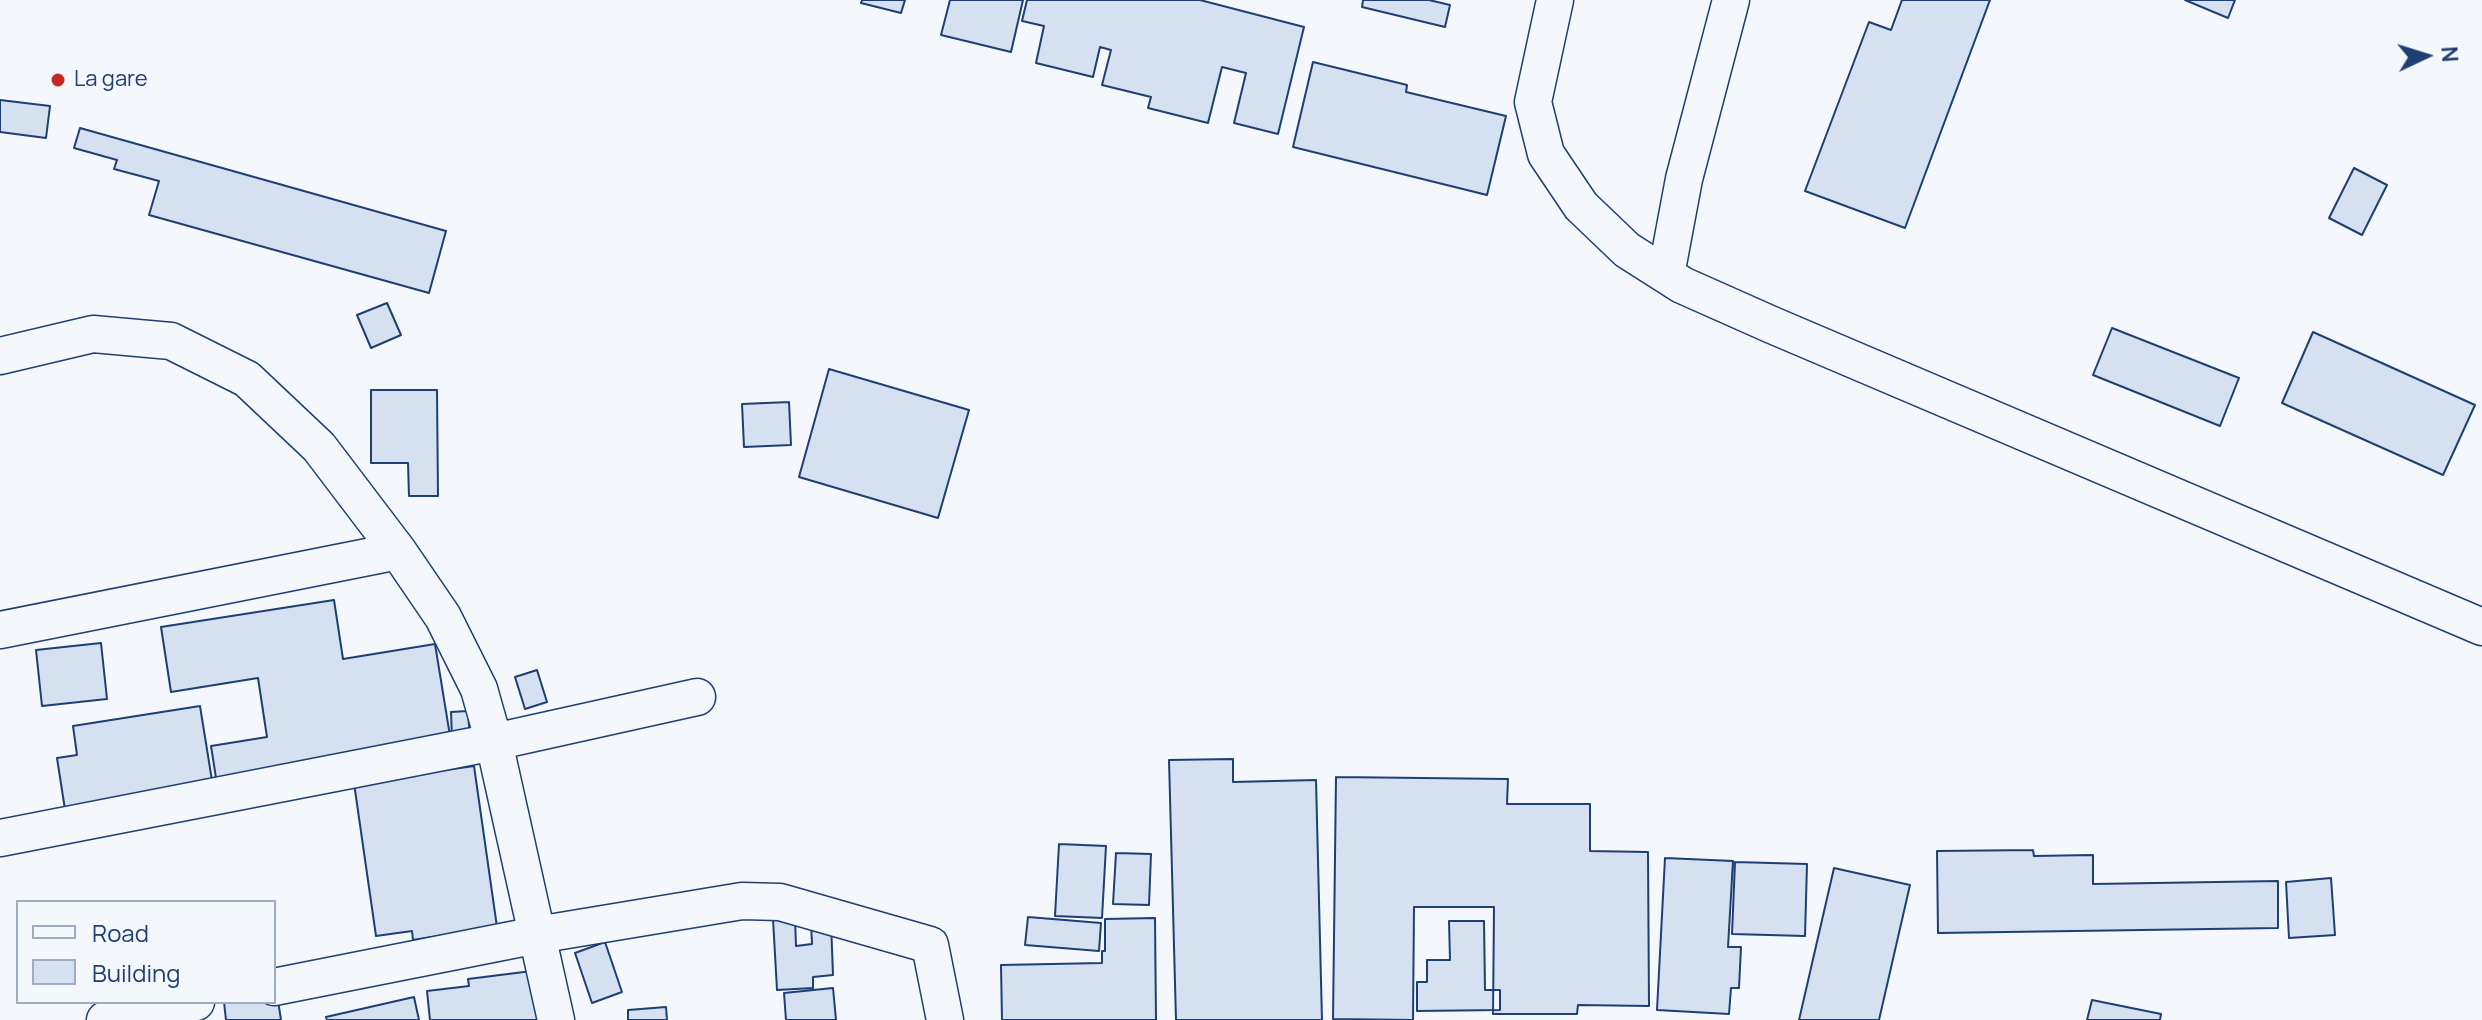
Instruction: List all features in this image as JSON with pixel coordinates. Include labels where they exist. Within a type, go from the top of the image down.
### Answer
[{"type":"street","points":[[1555,0],[1533,102],[1546,154],[1581,206],[1627,250],[1682,285],[2482,627]]},
{"type":"street","points":[[1666,275],[1684,179],[1731,0]]},
{"type":"street","points":[[0,356],[93,334],[171,341],[247,379],[319,447],[398,551],[443,617],[479,689],[494,742],[556,1020]]},
{"type":"street","points":[[0,630],[398,551]]},
{"type":"street","points":[[0,838],[494,742],[697,697]]},
{"type":"street","points":[[276,987],[537,935],[742,901],[780,902],[930,945],[945,1020]]},
{"type":"street","points":[[105,1020],[186,1004]]},
{"type":"building","points":[[862,0],[905,0],[901,13],[861,3]]},
{"type":"building","points":[[950,0],[1023,0],[1011,52],[941,35]]},
{"type":"building","points":[[1027,0],[1200,0],[1304,27],[1278,134],[1234,123],[1246,73],[1222,67],[1208,123],[1148,108],[1151,97],[1102,85],[1111,50],[1100,47],[1093,77],[1036,63],[1044,26],[1022,21]]},
{"type":"building","points":[[1363,0],[1429,0],[1450,5],[1445,27],[1362,7]]},
{"type":"building","points":[[1902,0],[1990,0],[1905,228],[1805,191],[1869,22],[1891,30]]},
{"type":"building","points":[[2185,0],[2235,0],[2228,18]]},
{"type":"building","points":[[1313,62],[1407,85],[1406,92],[1506,116],[1487,195],[1293,147]]},
{"type":"building","points":[[0,100],[50,106],[46,138],[0,132]]},
{"type":"building","points":[[80,128],[446,231],[429,293],[149,215],[159,181],[114,169],[117,160],[74,148]]},
{"type":"building","points":[[2354,168],[2387,185],[2362,235],[2329,218]]},
{"type":"building","points":[[387,303],[401,335],[371,348],[357,315]]},
{"type":"building","points":[[2112,328],[2239,378],[2220,426],[2093,375]]},
{"type":"building","points":[[2313,332],[2475,405],[2443,475],[2282,403]]},
{"type":"building","points":[[829,369],[969,410],[938,518],[799,477]]},
{"type":"building","points":[[371,390],[437,390],[438,496],[409,496],[408,463],[371,463]]},
{"type":"building","points":[[789,402],[791,445],[744,447],[742,404]]},
{"type":"building","points":[[334,600],[343,659],[435,644],[451,742],[216,778],[211,746],[267,737],[258,678],[171,692],[161,627]]},
{"type":"building","points":[[101,643],[107,699],[42,706],[36,650]]},
{"type":"building","points":[[537,670],[547,702],[525,709],[515,677]]},
{"type":"building","points":[[200,706],[214,793],[66,816],[57,758],[77,755],[73,726]]},
{"type":"building","points":[[468,711],[470,739],[452,739],[451,712]]},
{"type":"building","points":[[1233,759],[1233,782],[1316,780],[1322,1020],[1176,1020],[1169,760]]},
{"type":"building","points":[[474,766],[497,927],[413,940],[412,931],[376,936],[354,783]]},
{"type":"building","points":[[1336,777],[1508,779],[1507,804],[1590,804],[1590,851],[1648,852],[1649,1006],[1578,1005],[1577,1014],[1493,1014],[1494,907],[1414,907],[1413,1020],[1333,1019]]},
{"type":"building","points":[[1059,844],[1106,846],[1102,918],[1055,916]]},
{"type":"building","points":[[2033,850],[2034,856],[2093,855],[2093,884],[2278,881],[2278,928],[1938,933],[1937,851]]},
{"type":"building","points":[[1116,853],[1151,854],[1149,905],[1113,904]]},
{"type":"building","points":[[1665,858],[1733,861],[1728,947],[1741,947],[1739,988],[1731,988],[1729,1014],[1657,1010]]},
{"type":"building","points":[[1735,862],[1807,864],[1805,936],[1732,934]]},
{"type":"building","points":[[1834,868],[1910,885],[1879,1020],[1799,1020]]},
{"type":"building","points":[[2331,878],[2335,935],[2289,938],[2286,882]]},
{"type":"building","points":[[1028,917],[1101,923],[1099,951],[1025,945]]},
{"type":"building","points":[[795,918],[796,946],[812,944],[811,923],[831,922],[833,975],[813,977],[813,988],[777,990],[773,919]]},
{"type":"building","points":[[1155,918],[1156,1020],[1002,1020],[1001,965],[1102,963],[1105,919]]},
{"type":"building","points":[[1449,921],[1484,921],[1485,990],[1500,990],[1500,1010],[1417,1011],[1417,982],[1427,982],[1427,960],[1450,960]]},
{"type":"building","points":[[605,942],[622,992],[592,1003],[575,953]]},
{"type":"building","points":[[532,971],[538,1020],[430,1020],[427,991],[469,986],[468,979]]},
{"type":"building","points":[[833,988],[836,1020],[786,1020],[784,993]]},
{"type":"building","points":[[277,994],[281,1020],[226,1020],[224,1004],[276,1004]]},
{"type":"building","points":[[414,997],[419,1020],[327,1020],[326,1017]]},
{"type":"building","points":[[2092,1000],[2161,1014],[2160,1020],[2087,1020]]},
{"type":"building","points":[[666,1007],[667,1020],[628,1020],[628,1010]]},
{"type":"place","name":"La gare","points":[[58,80]]}]
